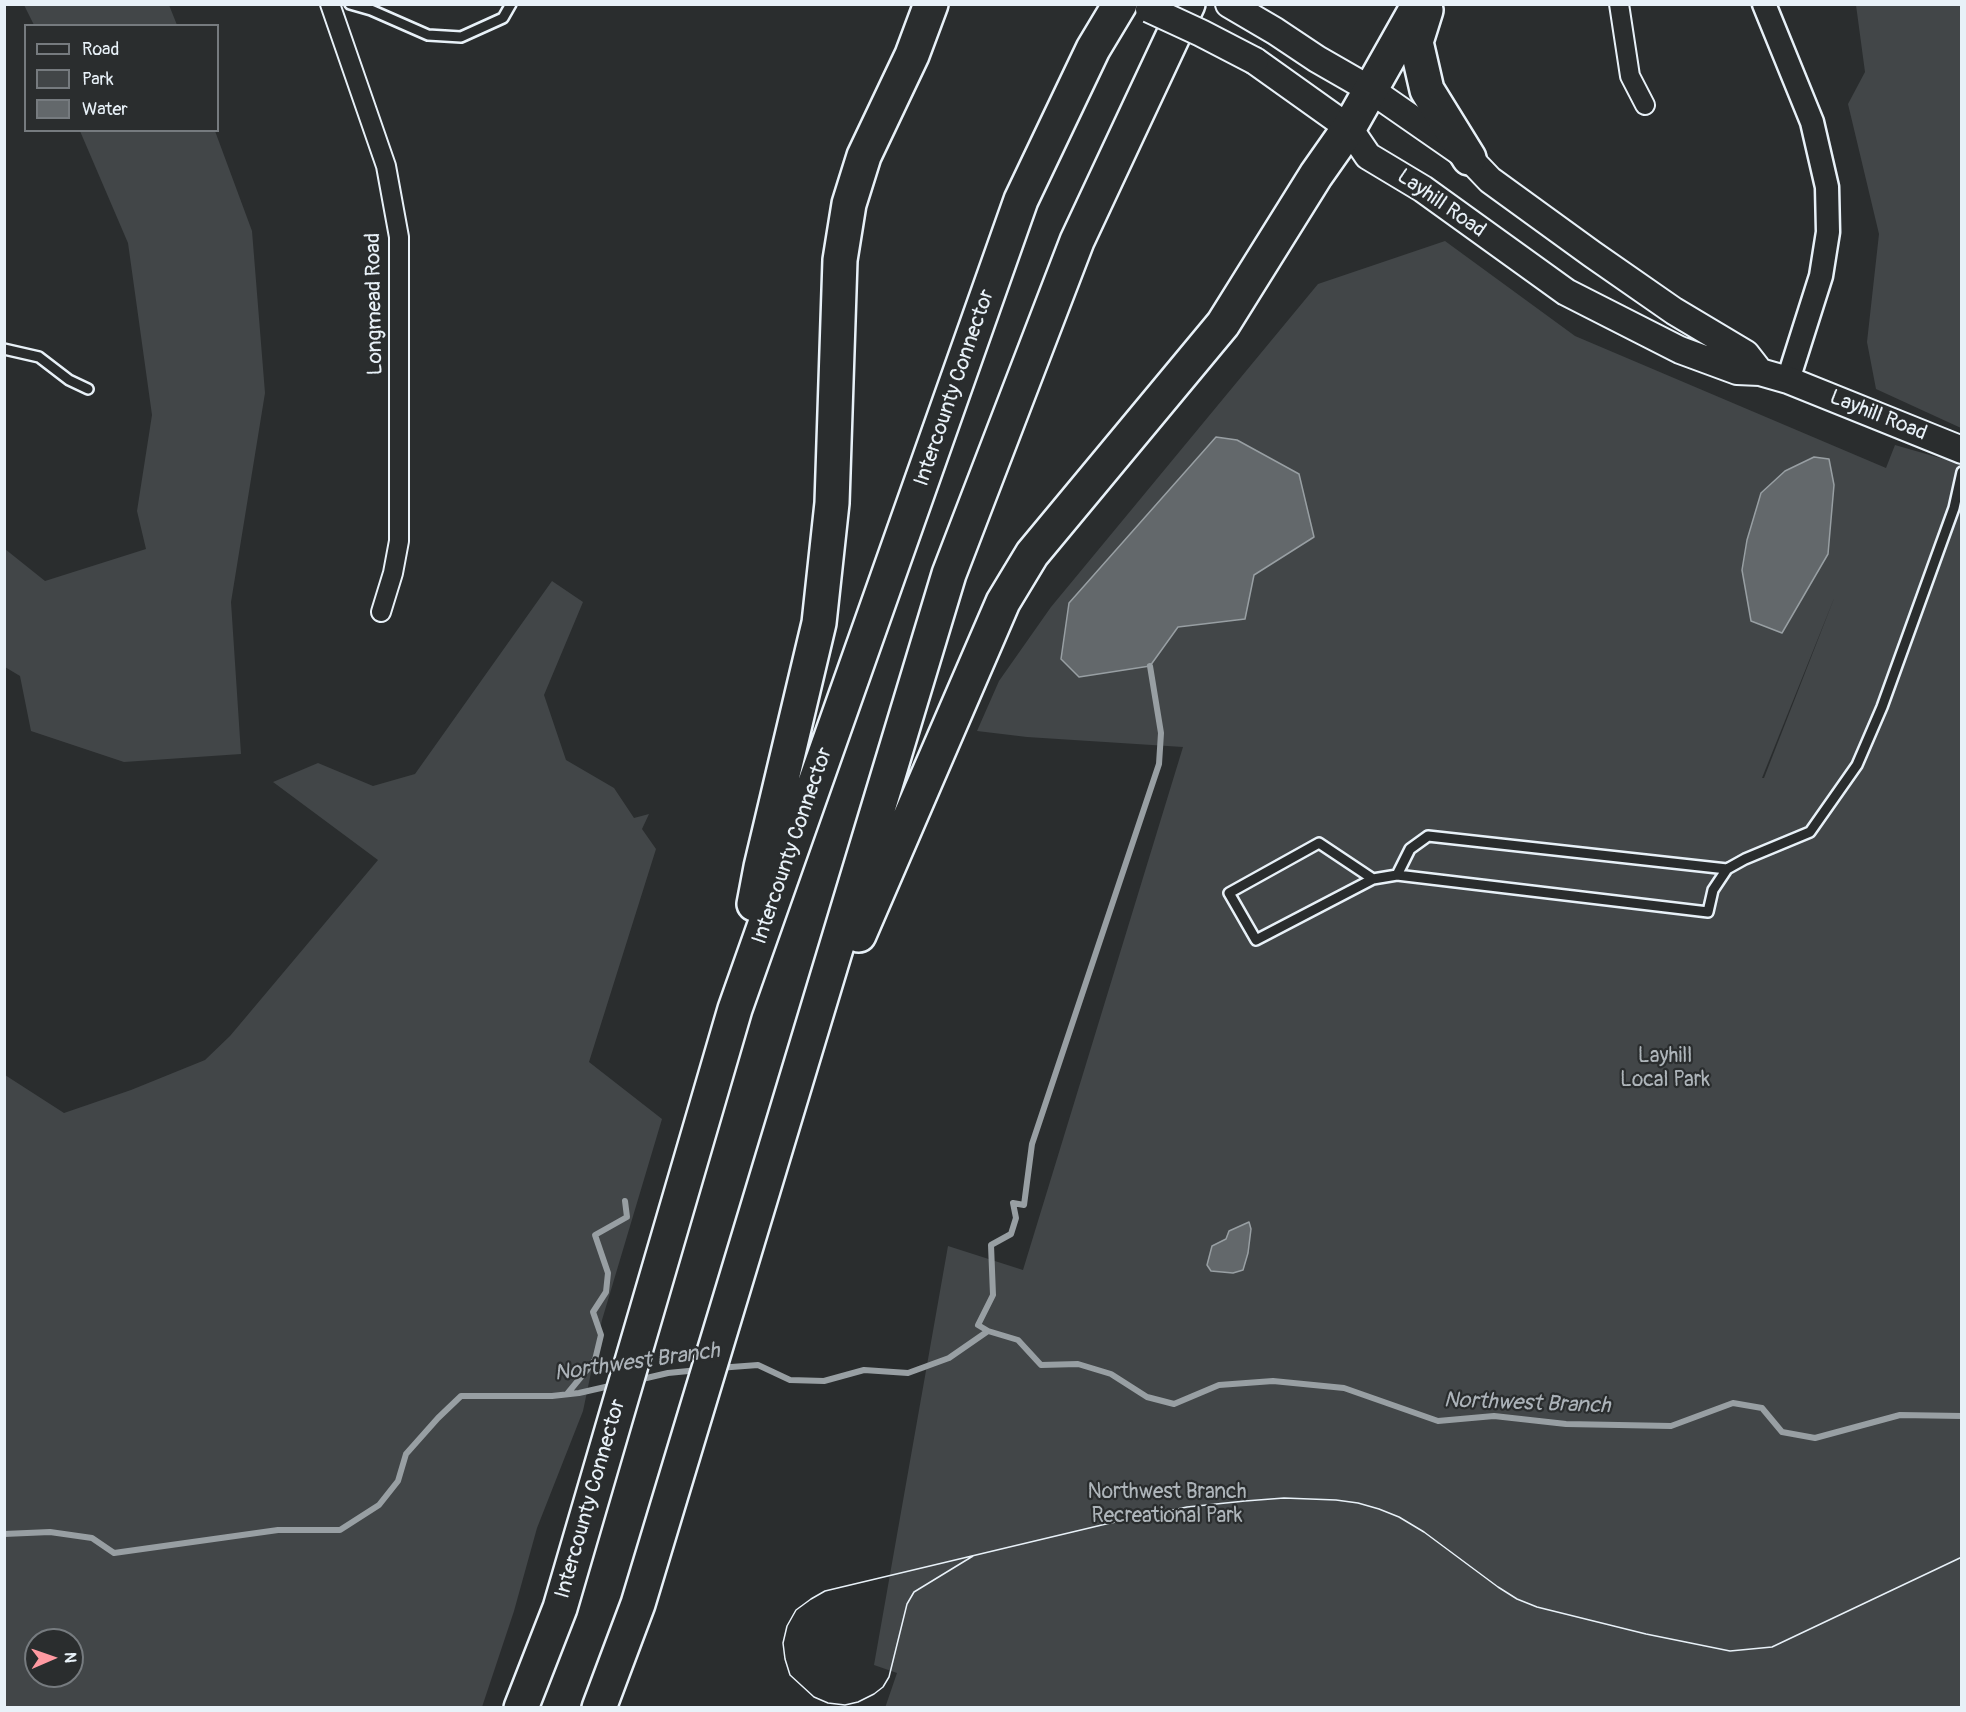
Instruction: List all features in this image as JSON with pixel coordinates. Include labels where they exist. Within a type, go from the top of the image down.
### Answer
[{"type":"highway","points":[[911,4],[913,11],[912,55]]},
{"type":"highway","points":[[735,1009],[761,867],[819,623],[832,503],[840,260],[849,204],[864,156],[912,55],[931,4]]},
{"type":"highway","name":"Intercounty Connector","points":[[521,1707],[560,1608],[735,1009],[1021,200],[1093,50],[1119,4]]},
{"type":"highway","points":[[599,1707],[638,1604],[949,574],[1077,241],[1188,4]]},
{"type":"highway","points":[[799,1074],[1003,602],[1032,554],[1223,324],[1316,175],[1349,128],[1419,4]]},
{"type":"highway","points":[[1428,4],[1416,42],[1427,90],[1469,158]]},
{"type":"main road","name":"Layhill Road","points":[[1139,4],[1255,61],[1349,128],[1368,156],[1423,189],[1566,292],[1680,350],[1737,371],[1760,372],[1788,381],[1962,450]]},
{"type":"main road","name":"Layhill Road","points":[[1229,4],[1371,90],[1469,158],[1490,180],[1674,310],[1746,354],[1760,372]]},
{"type":"street","name":"Longmead Road","points":[[330,4],[386,166],[399,237],[399,541],[393,573],[381,612]]},
{"type":"street","points":[[1619,4],[1630,76],[1645,105]]},
{"type":"street","points":[[1764,4],[1812,122],[1827,187],[1828,232],[1821,276],[1788,381]]},
{"type":"lane","points":[[350,4],[371,10],[428,35],[461,37],[503,18],[511,4]]},
{"type":"lane","points":[[4,349],[39,357],[69,380],[88,389]]},
{"type":"lane","points":[[1373,879],[1319,843],[1229,893],[1256,940],[1373,879],[1397,875],[1708,912],[1713,890],[1727,869],[1745,859],[1810,832],[1857,765],[1882,707],[1954,508],[1962,472]]},
{"type":"lane","points":[[1397,875],[1410,849],[1428,836],[1727,869]]},
{"type":"green space","points":[[24,5],[169,5],[177,24],[34,24]]},
{"type":"green space","points":[[1856,5],[1961,5],[1961,428],[1876,389],[1867,342],[1879,234],[1848,104],[1865,72]]},
{"type":"green space","points":[[80,132],[215,132],[252,231],[265,393],[231,602],[241,754],[124,762],[31,731],[20,676],[5,667],[5,549],[45,581],[146,549],[137,511],[152,415],[128,243]]},
{"type":"green space","points":[[1445,241],[1575,336],[1886,468],[1895,445],[1961,464],[1961,1707],[885,1708],[897,1673],[874,1665],[948,1246],[1023,1270],[1183,747],[1027,737],[977,731],[999,681],[1051,607],[1318,284]],"holes":[[[1835,596],[1764,778],[1762,778]]]},
{"type":"green space","points":[[552,581],[583,602],[544,695],[566,760],[614,788],[634,818],[649,814],[642,829],[656,849],[589,1062],[662,1119],[602,1320],[583,1411],[537,1528],[514,1611],[482,1707],[5,1707],[5,1075],[64,1113],[131,1090],[205,1060],[230,1036],[378,860],[273,782],[318,763],[373,786],[415,774]]},
{"type":"water","points":[[1216,437],[1237,440],[1299,474],[1314,537],[1254,575],[1245,619],[1178,627],[1150,666],[1079,677],[1061,659],[1069,603]]},
{"type":"water","points":[[1814,457],[1829,459],[1834,485],[1828,554],[1782,633],[1751,621],[1742,570],[1747,540],[1761,493],[1785,471]]},
{"type":"water","points":[[1249,1222],[1251,1229],[1248,1253],[1243,1270],[1233,1273],[1211,1271],[1207,1265],[1212,1246],[1226,1239],[1229,1231]]},
{"type":"waterway","points":[[988,1331],[978,1325],[993,1295],[991,1245],[1011,1234],[1016,1218],[1013,1203],[1024,1205],[1032,1144],[1159,764],[1161,733],[1150,666]]},
{"type":"waterway","points":[[567,1394],[595,1360],[601,1335],[593,1312],[606,1292],[608,1273],[595,1235],[627,1217],[625,1201]]},
{"type":"waterway","name":"Northwest Branch","points":[[718,1368],[758,1365],[790,1380],[824,1381],[864,1370],[908,1373],[949,1358],[988,1331],[1018,1340],[1041,1365],[1078,1364],[1111,1374],[1147,1397],[1174,1404],[1219,1385],[1273,1381],[1344,1388],[1438,1421],[1494,1416],[1566,1424],[1671,1426],[1733,1403],[1762,1408],[1782,1432],[1815,1438],[1900,1415],[1962,1416]]},
{"type":"waterway","name":"Northwest Branch","points":[[638,1380],[668,1373],[699,1370]]},
{"type":"waterway","name":"Northwest Branch","points":[[4,1534],[50,1532],[92,1538],[114,1553],[278,1530],[340,1530],[379,1505],[398,1481],[406,1454],[461,1396],[552,1396],[614,1385]]},
{"type":"tram line","points":[[973,1556],[914,1592],[907,1604],[889,1677],[883,1687],[874,1694],[858,1702],[845,1705],[828,1703],[814,1697],[790,1675],[783,1643],[787,1626],[796,1610],[825,1591],[1106,1524],[1187,1507],[1245,1501],[1284,1498],[1336,1500],[1379,1509],[1399,1517],[1424,1532],[1517,1599],[1537,1607],[1646,1634],[1730,1651],[1772,1647],[1962,1557]]},
{"type":"park label","name":"Layhill Local Park","points":[[1665,1069]]},
{"type":"park label","name":"Northwest Branch Recreational Park","points":[[1167,1505]]}]
